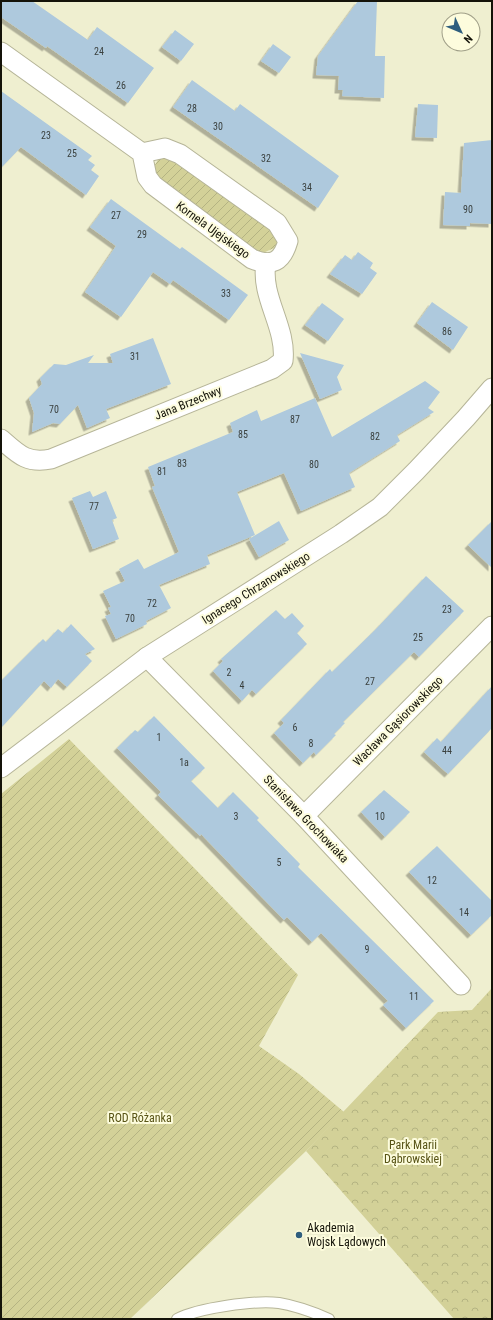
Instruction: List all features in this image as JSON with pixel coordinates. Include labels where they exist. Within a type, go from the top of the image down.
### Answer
[{"type":"street","points":[[1,52],[142,153],[165,148],[180,154],[277,223],[288,241],[286,249],[277,260],[272,263],[266,263]]},
{"type":"street","name":"Kornela Ujejskiego","points":[[142,153],[147,177],[153,185],[252,259],[266,263]]},
{"type":"street","name":"Jana Brzechwy","points":[[1,440],[26,459],[38,462],[51,459],[272,369],[283,361],[284,348],[266,288],[266,263]]},
{"type":"street","name":"Ignacego Chrzanowskiego","points":[[1,768],[147,657],[341,534],[380,507],[466,418],[492,388]]},
{"type":"street","name":"Wacława Gąsiorowskiego","points":[[304,816],[492,626]]},
{"type":"street","name":"Stanisława Grochowiaka","points":[[147,657],[304,816],[461,985]]},
{"type":"lane","points":[[177,1319],[188,1313],[243,1304],[278,1303],[306,1309],[329,1319]]},
{"type":"green space","points":[[166,155],[273,226],[278,240],[274,248],[263,253],[256,252],[162,186],[152,170],[159,158]]},
{"type":"green space","name":"ROD Różanka","points":[[69,739],[298,975],[259,1046],[299,1074],[344,1112],[306,1151],[130,1319],[1,1319],[1,794]]},
{"type":"green space","name":"Park Marii Dąbrowskiej","points":[[492,988],[492,1319],[454,1319],[306,1151],[438,1012],[472,1010]]},
{"type":"building","points":[[1,1],[32,1],[88,40],[97,27],[154,68],[128,103],[47,46],[46,48],[1,17]]},
{"type":"building","points":[[358,1],[377,1],[375,56],[385,56],[384,98],[342,96],[343,90],[338,90],[339,76],[316,75],[318,56]]},
{"type":"building","points":[[175,30],[194,44],[181,61],[162,47]]},
{"type":"building","points":[[273,44],[291,57],[279,73],[261,61]]},
{"type":"building","points":[[192,80],[235,111],[240,104],[339,176],[318,208],[173,107]]},
{"type":"building","points":[[1,91],[92,156],[88,160],[95,165],[91,170],[99,176],[86,195],[21,147],[1,168]]},
{"type":"building","points":[[418,104],[438,105],[437,138],[415,137]]},
{"type":"building","points":[[492,140],[492,224],[470,223],[470,226],[443,225],[445,192],[461,193],[464,143]]},
{"type":"building","points":[[111,199],[180,249],[182,247],[248,295],[229,320],[173,280],[170,284],[153,272],[121,317],[85,292],[116,246],[90,227]]},
{"type":"building","points":[[358,252],[373,263],[370,268],[377,273],[362,294],[330,274],[345,255],[352,260]]},
{"type":"building","points":[[432,302],[468,327],[453,350],[417,323]]},
{"type":"building","points":[[322,303],[344,319],[328,341],[305,325]]},
{"type":"building","points":[[153,338],[171,384],[106,409],[110,418],[87,428],[78,405],[60,424],[53,423],[32,432],[34,413],[29,398],[42,384],[40,378],[54,364],[66,365],[94,355],[88,363],[113,363],[110,354]]},
{"type":"building","points":[[300,353],[344,365],[337,377],[342,390],[320,399]]},
{"type":"building","points":[[425,381],[440,392],[428,408],[434,412],[397,435],[400,441],[349,473],[355,487],[301,511],[284,473],[237,492],[255,535],[207,555],[210,564],[159,585],[171,608],[146,621],[147,624],[116,639],[105,616],[111,614],[108,608],[111,607],[103,591],[125,581],[119,569],[138,559],[144,569],[179,552],[152,487],[155,486],[148,467],[233,432],[230,423],[257,410],[261,421],[315,398],[332,437]]},
{"type":"building","points":[[90,491],[93,497],[106,491],[117,518],[112,520],[119,539],[93,549],[72,498]]},
{"type":"building","points":[[279,521],[289,540],[259,557],[249,539]]},
{"type":"building","points":[[492,521],[492,568],[468,545]]},
{"type":"building","points":[[426,576],[464,611],[419,657],[414,652],[343,722],[345,723],[334,734],[336,735],[316,755],[314,752],[303,763],[274,733],[284,723],[281,720],[330,669],[332,672],[377,628]]},
{"type":"building","points":[[276,610],[285,619],[292,613],[304,626],[297,633],[307,644],[256,694],[252,690],[242,701],[213,671],[223,661],[221,659]]},
{"type":"building","points":[[71,624],[95,649],[85,654],[92,661],[67,687],[58,679],[51,688],[44,681],[1,728],[1,681],[43,639],[46,642],[58,629],[63,633]]},
{"type":"building","points":[[492,686],[492,728],[448,774],[424,752],[437,738],[441,742]]},
{"type":"building","points":[[154,716],[205,768],[191,781],[218,808],[233,792],[259,818],[257,820],[300,864],[298,867],[434,1001],[406,1028],[383,1005],[388,1001],[321,933],[312,942],[287,917],[284,920],[201,834],[200,836],[158,795],[161,792],[117,748],[135,730],[138,732]]},
{"type":"building","points":[[384,790],[410,812],[385,837],[361,812]]},
{"type":"building","points":[[437,846],[492,901],[492,915],[471,935],[409,872]]},
{"type":"place","name":"Akademia Wojsk Lądowych","points":[[299,1235]]}]
